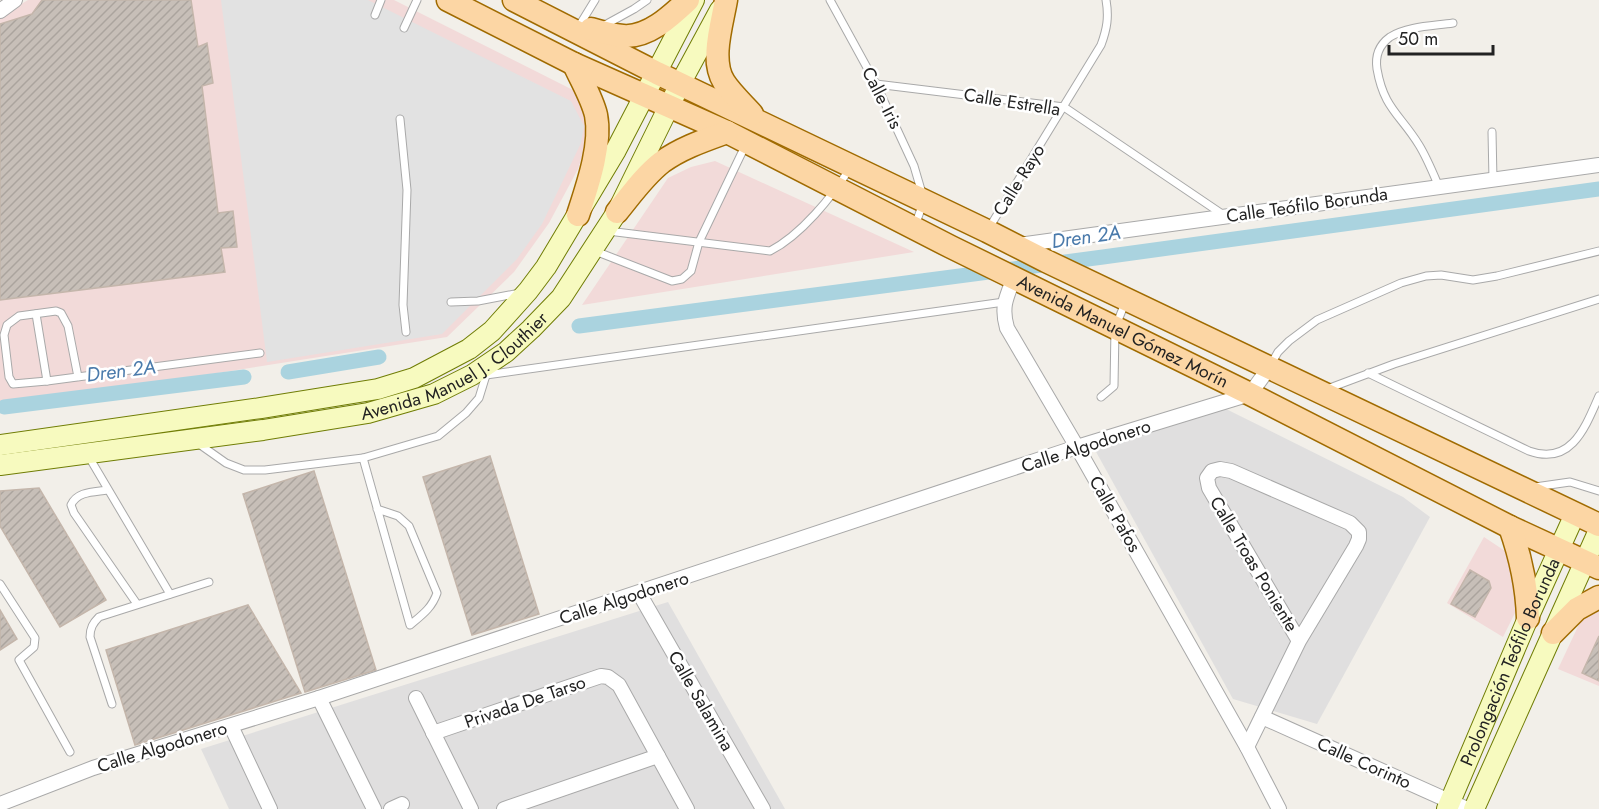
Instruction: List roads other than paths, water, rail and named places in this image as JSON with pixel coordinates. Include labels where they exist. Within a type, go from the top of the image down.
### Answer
[{"type":"main road","name":"Avenida Manuel Gómez Morín","points":[[448,0],[574,64],[727,132],[752,131],[852,165],[1126,300],[1599,525]]},
{"type":"main road","points":[[514,0],[577,26],[625,36],[640,34],[675,13],[688,0]]},
{"type":"main road","name":"Avenida Manuel J. Clouthier","points":[[0,465],[86,453],[378,389],[414,378],[492,336],[546,267],[578,215],[616,150],[694,0]]},
{"type":"main road","points":[[726,0],[717,56],[718,69],[752,131]]},
{"type":"main road","name":"Avenida Manuel J. Clouthier","points":[[0,446],[73,435],[183,430],[263,430],[389,408],[434,394],[472,375],[506,352],[561,298],[611,221],[680,84],[726,0]]},
{"type":"main road","name":"Avenida Manuel Gómez Morín","points":[[577,26],[680,84],[837,188],[1007,275],[1250,394],[1510,527],[1592,564]]},
{"type":"main road","points":[[574,64],[596,114],[597,128],[591,169],[578,215]]},
{"type":"main road","points":[[611,221],[646,177],[662,163],[692,145],[727,132]]},
{"type":"main road","name":"Prolongación Teófilo Borunda","points":[[1455,806],[1526,624],[1575,514]]},
{"type":"main road","points":[[1510,527],[1523,568],[1527,597],[1526,624],[1552,635],[1577,609],[1599,597]]},
{"type":"main road","name":"Prolongación Teófilo Borunda","points":[[1474,809],[1552,635],[1592,564],[1599,530]]},
{"type":"street","points":[[0,11],[15,0]]},
{"type":"street","name":"Calle Teófilo Borunda","points":[[1016,245],[1599,165]]},
{"type":"street","points":[[1004,302],[1007,275]]},
{"type":"street","name":"Calle Pafos","points":[[1004,302],[1003,314],[1007,328],[1247,747],[1279,809]]},
{"type":"street","points":[[1250,394],[1269,368]]},
{"type":"street","name":"Calle Algodonero","points":[[0,804],[93,768],[319,698],[1077,447],[1250,394]]},
{"type":"street","name":"Calle Troas Poniente","points":[[1220,469],[1231,471],[1350,523],[1359,532],[1356,546],[1299,641],[1215,500],[1207,478],[1212,471],[1220,469]]},
{"type":"street","name":"Calle Salamina","points":[[639,593],[763,809]]},
{"type":"street","points":[[1247,747],[1299,641]]},
{"type":"street","name":"Privada De Tarso","points":[[433,733],[601,676],[608,677],[619,685],[687,809]]},
{"type":"street","points":[[319,698],[374,809]]},
{"type":"street","points":[[416,698],[471,809]]},
{"type":"street","name":"Calle Corinto","points":[[1262,717],[1455,806]]},
{"type":"street","points":[[231,726],[270,809]]},
{"type":"street","points":[[504,809],[658,756]]},
{"type":"lane","points":[[375,15],[381,0]]},
{"type":"lane","points":[[404,28],[417,0]]},
{"type":"lane","points":[[577,26],[595,0]]},
{"type":"lane","points":[[577,26],[634,9],[647,0]]},
{"type":"lane","name":"Calle Iris","points":[[830,0],[876,84],[914,166],[924,200]]},
{"type":"lane","name":"Calle Rayo","points":[[987,231],[1104,38],[1108,15],[1106,0]]},
{"type":"lane","points":[[1439,187],[1419,145],[1386,100],[1380,87],[1376,61],[1381,44],[1393,36],[1409,30],[1454,23]]},
{"type":"lane","name":"Calle Estrella","points":[[876,84],[1064,107],[1225,216]]},
{"type":"lane","points":[[400,119],[407,190],[403,305],[406,332]]},
{"type":"lane","points":[[592,250],[672,280],[682,279],[691,271],[699,242],[752,131]]},
{"type":"lane","points":[[1492,132],[1493,180]]},
{"type":"lane","points":[[611,221],[699,242],[770,251],[786,243],[837,188],[852,165]]},
{"type":"lane","points":[[915,228],[924,200]]},
{"type":"lane","points":[[1269,368],[1278,352],[1317,320],[1401,283],[1426,276],[1441,275],[1473,280],[1599,251]]},
{"type":"lane","points":[[451,302],[478,301],[528,291]]},
{"type":"lane","points":[[1319,392],[1599,299]]},
{"type":"lane","points":[[1101,397],[1111,390],[1115,381],[1114,328],[1126,300]]},
{"type":"lane","points":[[183,430],[226,463],[244,470],[265,470],[363,458],[438,436],[466,413],[479,398],[489,363],[1004,302]]},
{"type":"lane","points":[[78,377],[65,319],[61,313],[56,311],[19,316],[7,325],[4,335],[9,377],[13,384],[47,381],[78,377],[260,353]]},
{"type":"lane","points":[[36,314],[47,381]]},
{"type":"lane","points":[[1368,374],[1538,454],[1557,454],[1565,450],[1579,435],[1599,396]]},
{"type":"lane","points":[[1591,413],[1599,417]]},
{"type":"lane","points":[[73,435],[170,594]]},
{"type":"lane","points":[[363,458],[377,509],[410,625],[428,610],[437,593],[409,526],[398,516],[377,509]]},
{"type":"lane","points":[[1523,489],[1570,482],[1599,491]]},
{"type":"lane","points":[[107,490],[80,495],[71,505],[74,513],[137,604]]},
{"type":"lane","points":[[112,704],[90,636],[90,629],[99,616],[209,582]]},
{"type":"lane","points":[[0,584],[35,638],[34,647],[19,660],[70,752]]},
{"type":"waterway","name":"Dren 2A","points":[[579,326],[1599,189]]},
{"type":"waterway","name":"Dren 2A","points":[[288,372],[379,357]]},
{"type":"waterway","name":"Dren 2A","points":[[4,407],[244,377]]}]
